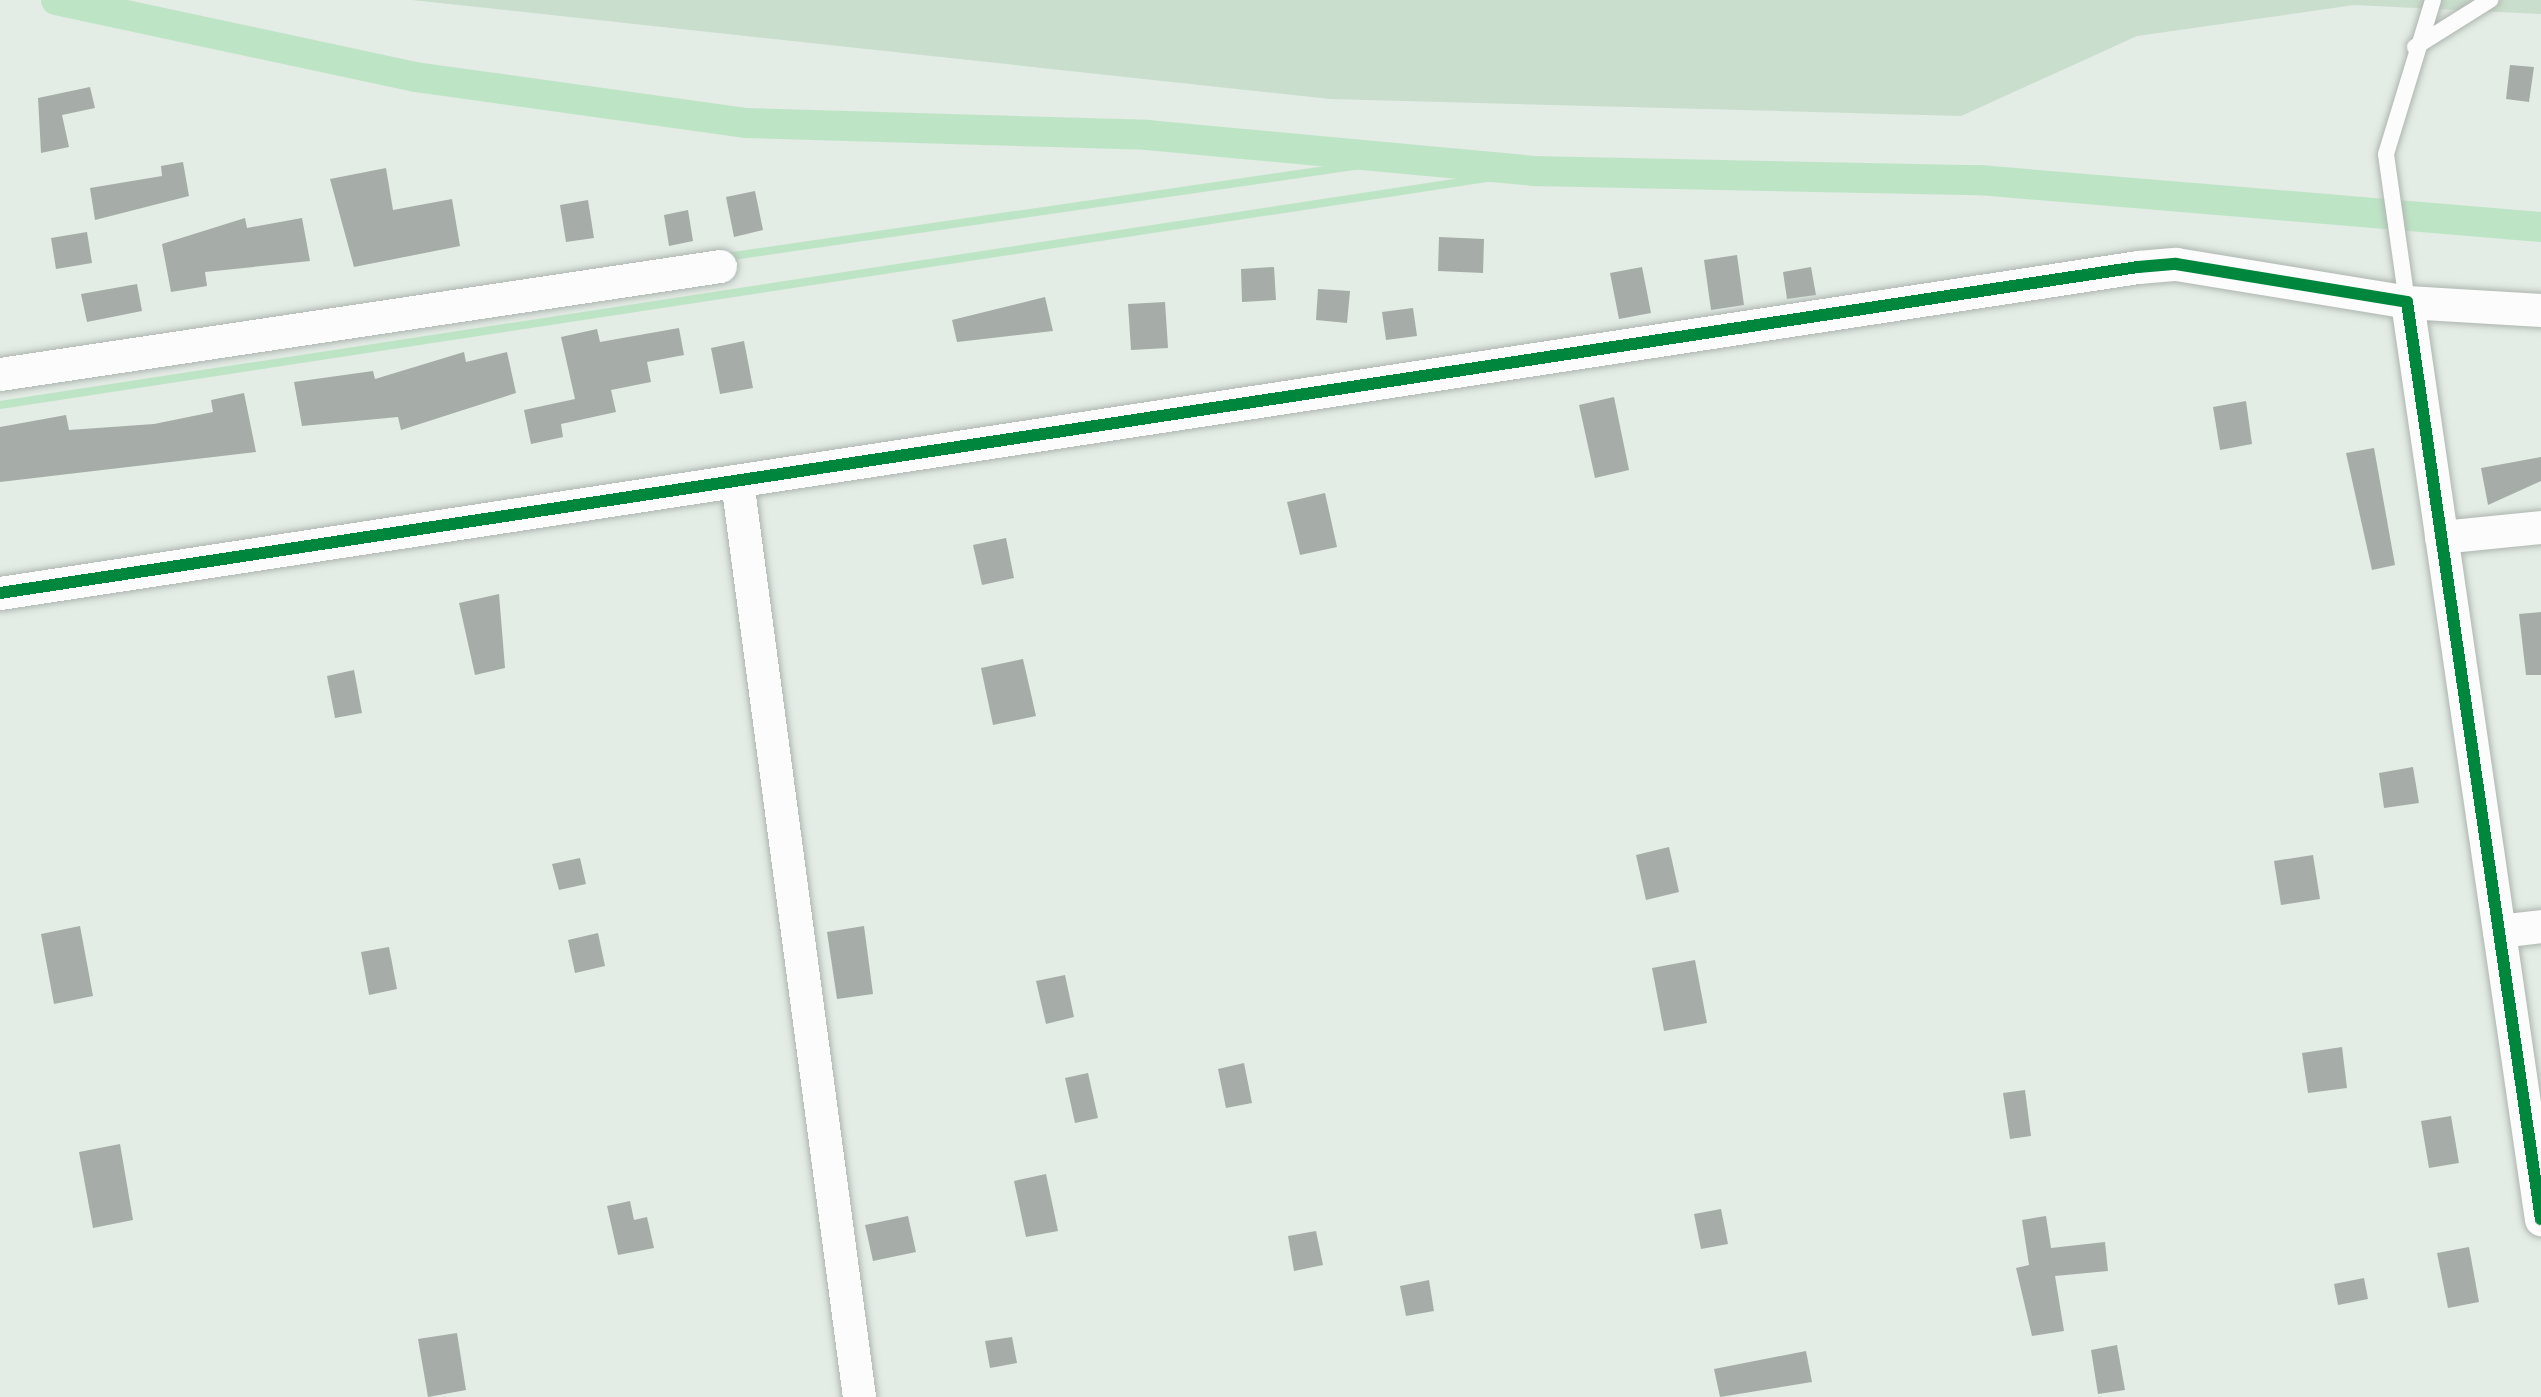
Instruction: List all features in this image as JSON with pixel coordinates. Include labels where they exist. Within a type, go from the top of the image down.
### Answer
[{"type":"street","points":[[0,593],[2138,267],[2176,264],[2405,288],[2541,310]]},
{"type":"street","points":[[0,374],[720,266]]},
{"type":"street","points":[[2405,288],[2541,1219]]},
{"type":"street","points":[[736,481],[859,1397]]},
{"type":"street","points":[[2441,537],[2541,527]]},
{"type":"street","points":[[2499,931],[2541,926]]},
{"type":"lane","points":[[2405,288],[2386,154],[2432,0]]},
{"type":"lane","points":[[2415,48],[2490,0]]},
{"type":"green space","points":[[412,0],[2541,0],[2541,14],[2354,5],[2137,36],[1961,116],[1330,99]]},
{"type":"building","points":[[2510,65],[2534,67],[2529,102],[2506,99]]},
{"type":"building","points":[[90,87],[95,108],[62,115],[69,147],[41,153],[38,98]]},
{"type":"building","points":[[183,162],[189,196],[95,220],[90,188],[162,176],[161,166]]},
{"type":"building","points":[[386,168],[393,210],[452,199],[460,246],[354,267],[330,179]]},
{"type":"building","points":[[755,191],[763,230],[734,237],[726,197]]},
{"type":"building","points":[[588,200],[594,238],[566,242],[560,205]]},
{"type":"building","points":[[688,210],[693,241],[669,246],[664,215]]},
{"type":"building","points":[[245,218],[247,228],[302,218],[310,261],[205,272],[207,286],[171,292],[162,244]]},
{"type":"building","points":[[87,232],[92,263],[56,269],[51,238]]},
{"type":"building","points":[[1439,237],[1484,239],[1483,273],[1438,271]]},
{"type":"building","points":[[1737,255],[1744,305],[1711,310],[1704,260]]},
{"type":"building","points":[[1274,267],[1276,300],[1242,302],[1241,269]]},
{"type":"building","points":[[1642,267],[1651,313],[1619,319],[1610,273]]},
{"type":"building","points":[[1811,267],[1816,295],[1787,299],[1783,272]]},
{"type":"building","points":[[137,284],[142,311],[87,322],[81,294]]},
{"type":"building","points":[[1318,289],[1350,291],[1347,323],[1316,320]]},
{"type":"building","points":[[1045,297],[1053,331],[957,342],[952,320]]},
{"type":"building","points":[[1165,302],[1168,348],[1131,350],[1128,304]]},
{"type":"building","points":[[1413,308],[1417,336],[1386,340],[1382,312]]},
{"type":"building","points":[[679,328],[684,355],[647,362],[651,382],[611,390],[616,412],[561,424],[563,437],[531,444],[524,410],[575,399],[561,337],[597,329],[600,342]]},
{"type":"building","points":[[744,341],[753,388],[720,394],[711,348]]},
{"type":"building","points":[[464,352],[466,362],[507,352],[516,393],[401,430],[398,417],[302,426],[294,382],[373,371],[375,379]]},
{"type":"building","points":[[244,393],[256,452],[0,482],[0,427],[66,415],[69,430],[154,424],[213,412],[211,400]]},
{"type":"building","points":[[1614,397],[1629,470],[1595,478],[1579,405]]},
{"type":"building","points":[[2246,401],[2252,444],[2220,450],[2213,407]]},
{"type":"building","points":[[2374,448],[2395,565],[2372,570],[2346,453]]},
{"type":"building","points":[[2541,457],[2541,481],[2488,505],[2481,468]]},
{"type":"building","points":[[1325,493],[1337,547],[1300,555],[1287,502]]},
{"type":"building","points":[[1006,538],[1014,578],[982,585],[973,545]]},
{"type":"building","points":[[499,594],[505,668],[475,675],[459,603]]},
{"type":"building","points":[[2541,612],[2541,675],[2526,675],[2519,614]]},
{"type":"building","points":[[1023,659],[1036,716],[993,725],[981,668]]},
{"type":"building","points":[[354,670],[362,713],[335,718],[327,676]]},
{"type":"building","points":[[2413,767],[2419,803],[2384,808],[2379,773]]},
{"type":"building","points":[[1669,847],[1679,892],[1646,900],[1636,855]]},
{"type":"building","points":[[2313,855],[2320,899],[2281,905],[2274,861]]},
{"type":"building","points":[[580,858],[586,884],[559,890],[552,864]]},
{"type":"building","points":[[80,926],[93,996],[54,1004],[41,934]]},
{"type":"building","points":[[864,926],[873,994],[837,999],[827,932]]},
{"type":"building","points":[[598,933],[605,966],[575,973],[568,940]]},
{"type":"building","points":[[389,947],[397,989],[369,995],[361,952]]},
{"type":"building","points":[[1695,960],[1707,1023],[1664,1031],[1652,968]]},
{"type":"building","points":[[1065,975],[1074,1017],[1046,1024],[1036,981]]},
{"type":"building","points":[[2342,1047],[2347,1088],[2308,1093],[2302,1053]]},
{"type":"building","points":[[1244,1063],[1252,1103],[1226,1108],[1218,1069]]},
{"type":"building","points":[[1088,1073],[1098,1118],[1075,1123],[1065,1078]]},
{"type":"building","points":[[2025,1090],[2031,1136],[2010,1139],[2003,1093]]},
{"type":"building","points":[[2451,1116],[2459,1163],[2429,1168],[2421,1121]]},
{"type":"building","points":[[120,1144],[133,1220],[93,1228],[79,1152]]},
{"type":"building","points":[[1046,1174],[1058,1231],[1026,1237],[1014,1181]]},
{"type":"building","points":[[630,1201],[634,1220],[647,1217],[654,1248],[618,1255],[607,1206]]},
{"type":"building","points":[[1721,1209],[1728,1244],[1701,1249],[1694,1214]]},
{"type":"building","points":[[908,1216],[916,1252],[873,1261],[865,1225]]},
{"type":"building","points":[[2046,1216],[2051,1248],[2105,1242],[2108,1271],[2055,1276],[2064,1331],[2032,1336],[2016,1268],[2029,1265],[2022,1220]]},
{"type":"building","points":[[1316,1231],[1323,1265],[1294,1271],[1288,1236]]},
{"type":"building","points":[[2469,1247],[2479,1302],[2448,1308],[2437,1253]]},
{"type":"building","points":[[2364,1278],[2368,1299],[2338,1305],[2334,1284]]},
{"type":"building","points":[[1429,1280],[1434,1311],[1406,1316],[1400,1286]]},
{"type":"building","points":[[457,1333],[466,1390],[428,1397],[418,1339]]},
{"type":"building","points":[[1012,1337],[1017,1363],[990,1368],[985,1341]]},
{"type":"building","points":[[2117,1345],[2125,1390],[2098,1394],[2091,1350]]},
{"type":"building","points":[[1806,1351],[1812,1382],[1720,1397],[1714,1369]]},
{"type":"waterway","points":[[56,0],[415,77],[747,123],[1147,135],[1533,171],[1979,180],[2541,227]]},
{"type":"waterway","points":[[726,257],[1402,159]]},
{"type":"waterway","points":[[0,405],[1533,171]]},
{"type":"cycle path","points":[[0,593],[2138,267],[2176,264],[2407,302],[2541,1219]]}]
